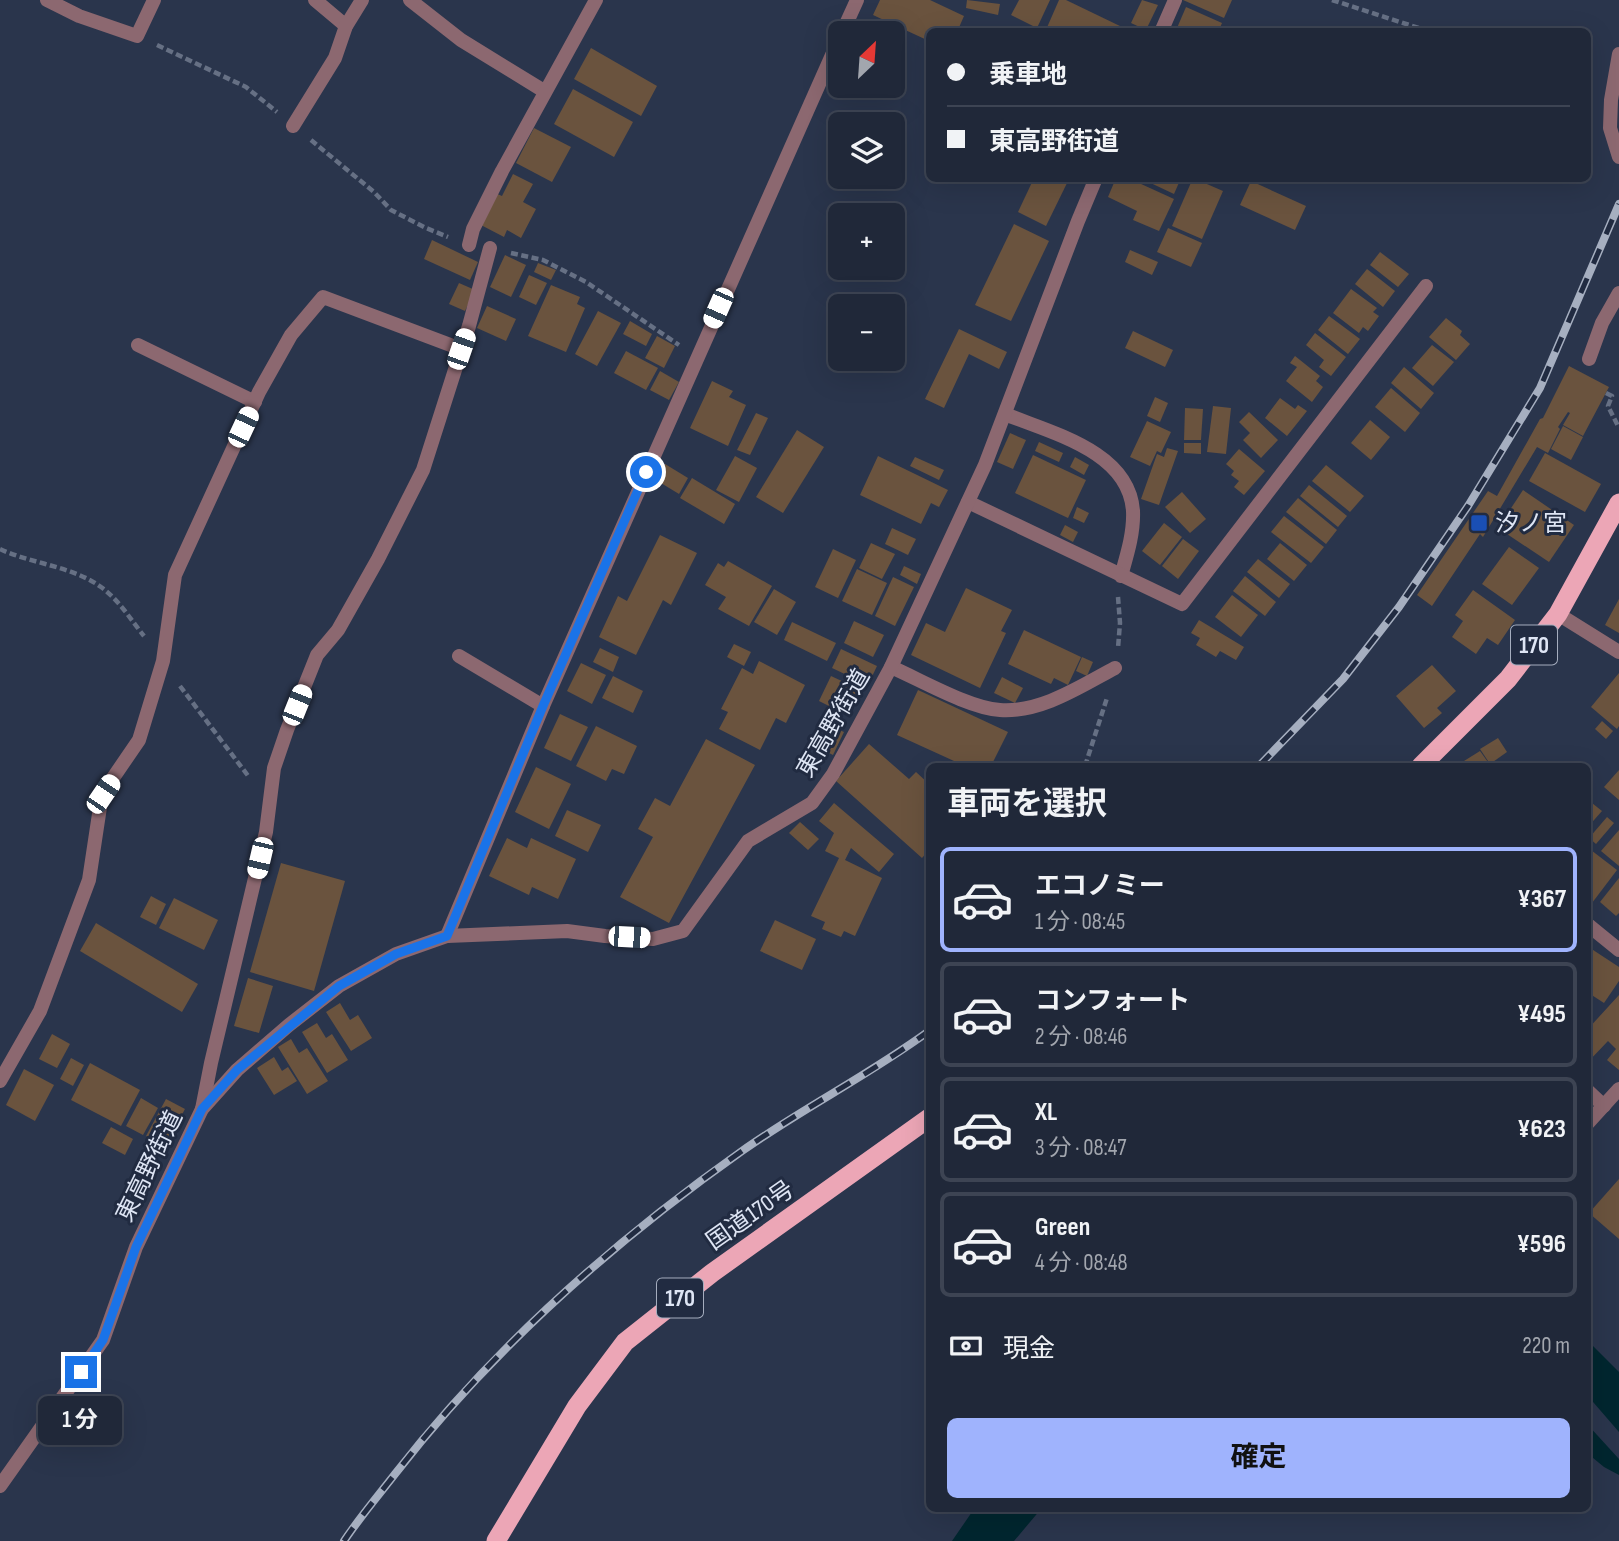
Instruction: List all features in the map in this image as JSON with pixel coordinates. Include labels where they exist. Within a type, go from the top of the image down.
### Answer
[{"type":"highway","name":"170","points":[[1424,763],[1508,679],[1558,614],[1619,503]]},
{"type":"highway","name":"国道170号","points":[[496,1541],[577,1406],[625,1342],[712,1273],[926,1120]]},
{"type":"street","points":[[47,0],[79,16],[138,36],[154,0]]},
{"type":"street","points":[[316,0],[346,26]]},
{"type":"street","points":[[293,126],[335,58],[346,26],[362,0]]},
{"type":"street","points":[[410,0],[461,40],[544,91]]},
{"type":"street","points":[[469,244],[479,217],[544,91],[596,0]]},
{"type":"street","points":[[847,21],[857,0]]},
{"type":"street","points":[[1163,28],[1175,0]]},
{"type":"street","points":[[1619,54],[1611,100],[1611,128],[1619,157]]},
{"type":"street","points":[[447,936],[543,706],[828,64]]},
{"type":"street","name":"東高野街道","points":[[0,1486],[103,1340],[136,1247],[202,1109],[237,1070],[339,986],[396,954],[447,936],[567,931],[653,939],[683,931],[748,841],[813,803],[833,774],[891,667],[968,502],[1005,414],[1094,182]]},
{"type":"street","points":[[202,1109],[266,832],[274,768],[317,655],[338,630],[423,470],[485,272],[490,248]]},
{"type":"street","points":[[968,502],[1182,604],[1426,286]]},
{"type":"street","points":[[1589,359],[1609,307],[1619,293]]},
{"type":"street","points":[[0,1081],[40,1011],[89,880],[103,794],[139,740],[163,661],[175,575],[255,402],[291,335],[323,297],[461,349]]},
{"type":"street","points":[[138,345],[255,402]]},
{"type":"street","points":[[1005,414],[1082,446],[1106,461],[1119,476],[1130,492],[1133,513],[1121,576]]},
{"type":"street","points":[[1558,614],[1619,652]]},
{"type":"street","points":[[459,656],[543,706]]},
{"type":"street","points":[[891,667],[982,707],[1002,711],[1031,707],[1065,695],[1115,668]]},
{"type":"street","points":[[1591,926],[1619,949]]},
{"type":"street","points":[[1591,1120],[1619,1089]]},
{"type":"street","points":[[1591,1094],[1604,1105]]},
{"type":"path","points":[[1332,0],[1419,28]]},
{"type":"path","points":[[138,36],[246,87],[374,192],[391,210],[426,228],[469,244]]},
{"type":"path","points":[[490,248],[543,260],[586,282],[696,357]]},
{"type":"path","points":[[1606,393],[1612,396],[1608,405],[1619,428]]},
{"type":"water","points":[[1591,1344],[1619,1372],[1619,1432],[1591,1400]]},
{"type":"water","points":[[1591,1428],[1619,1459],[1619,1475],[1591,1456]]},
{"type":"water","points":[[972,1512],[1038,1512],[1014,1541],[952,1541]]},
{"type":"building","points":[[880,0],[930,0],[964,16],[959,28],[926,28],[926,40],[905,30],[905,21],[886,21],[873,15]]},
{"type":"building","points":[[967,0],[1000,4],[998,15],[966,8]]},
{"type":"building","points":[[1019,0],[1050,0],[1037,28],[1011,15]]},
{"type":"building","points":[[1059,0],[1066,0],[1122,27],[1122,28],[1047,28]]},
{"type":"building","points":[[1142,0],[1158,5],[1147,28],[1131,23]]},
{"type":"building","points":[[1183,0],[1232,0],[1224,18]]},
{"type":"building","points":[[1186,7],[1222,23],[1220,28],[1177,28]]},
{"type":"building","points":[[591,48],[657,86],[641,116],[574,79]]},
{"type":"building","points":[[573,89],[633,122],[614,157],[554,124]]},
{"type":"building","points":[[534,128],[571,147],[552,182],[516,163]]},
{"type":"building","points":[[513,174],[533,184],[523,202],[536,209],[521,238],[507,230],[504,237],[479,224],[495,193],[502,196]]},
{"type":"building","points":[[1032,182],[1068,182],[1046,226],[1018,212]]},
{"type":"building","points":[[1114,182],[1137,182],[1174,199],[1159,231],[1133,220],[1137,211],[1108,197]]},
{"type":"building","points":[[1148,182],[1179,182],[1174,194]]},
{"type":"building","points":[[1191,182],[1202,182],[1223,191],[1202,239],[1172,226]]},
{"type":"building","points":[[1251,182],[1253,182],[1306,206],[1295,230],[1240,205]]},
{"type":"building","points":[[1014,224],[1049,241],[1011,321],[975,305]]},
{"type":"building","points":[[1168,228],[1202,243],[1191,267],[1157,252]]},
{"type":"building","points":[[432,240],[478,262],[470,280],[424,259]]},
{"type":"building","points":[[1130,250],[1158,262],[1152,275],[1125,262]]},
{"type":"building","points":[[1380,252],[1409,274],[1398,287],[1370,265]]},
{"type":"building","points":[[505,255],[526,265],[511,297],[490,287]]},
{"type":"building","points":[[538,263],[556,270],[551,280],[534,272]]},
{"type":"building","points":[[1367,269],[1395,291],[1383,307],[1355,284]]},
{"type":"building","points":[[529,275],[547,283],[536,305],[519,297]]},
{"type":"building","points":[[459,283],[475,290],[465,311],[449,304]]},
{"type":"building","points":[[551,285],[580,297],[577,304],[585,308],[566,352],[528,336]]},
{"type":"building","points":[[1351,289],[1377,308],[1373,312],[1379,316],[1368,331],[1363,327],[1359,333],[1333,313]]},
{"type":"building","points":[[487,306],[516,319],[506,341],[477,328]]},
{"type":"building","points":[[598,311],[621,323],[597,366],[575,354]]},
{"type":"building","points":[[1329,316],[1360,339],[1348,354],[1318,330]]},
{"type":"building","points":[[1446,318],[1462,331],[1460,335],[1470,344],[1456,360],[1429,337]]},
{"type":"building","points":[[630,321],[652,334],[646,346],[623,334]]},
{"type":"building","points":[[959,329],[1007,352],[999,369],[969,354],[944,408],[925,399]]},
{"type":"building","points":[[1133,331],[1173,350],[1165,367],[1125,348]]},
{"type":"building","points":[[1315,333],[1346,357],[1331,376],[1319,367],[1324,360],[1306,345]]},
{"type":"building","points":[[657,336],[675,346],[664,368],[645,358]]},
{"type":"building","points":[[1432,345],[1454,362],[1433,386],[1412,368]]},
{"type":"building","points":[[626,351],[658,368],[646,390],[614,373]]},
{"type":"building","points":[[1295,356],[1320,376],[1316,381],[1323,387],[1312,402],[1286,381],[1297,367],[1290,363]]},
{"type":"building","points":[[1569,366],[1609,387],[1583,436],[1563,425],[1570,413],[1568,412],[1558,427],[1560,429],[1548,453],[1537,447],[1483,537],[1480,534],[1432,606],[1417,595],[1488,491],[1497,496],[1543,418]]},
{"type":"building","points":[[1404,367],[1434,393],[1421,409],[1391,383]]},
{"type":"building","points":[[660,371],[679,382],[669,400],[650,390]]},
{"type":"building","points":[[712,381],[733,391],[729,397],[746,405],[728,446],[690,428]]},
{"type":"building","points":[[1391,388],[1420,413],[1405,432],[1375,407]]},
{"type":"building","points":[[1155,397],[1168,403],[1160,422],[1147,416]]},
{"type":"building","points":[[1280,398],[1295,409],[1298,405],[1307,411],[1287,436],[1265,418]]},
{"type":"building","points":[[1213,406],[1231,408],[1226,454],[1207,452]]},
{"type":"building","points":[[1185,408],[1203,409],[1201,440],[1184,440]]},
{"type":"building","points":[[1249,412],[1278,440],[1261,458],[1243,440],[1250,433],[1239,422]]},
{"type":"building","points":[[756,413],[768,418],[750,455],[737,450]]},
{"type":"building","points":[[1370,420],[1390,437],[1371,460],[1351,443]]},
{"type":"building","points":[[1147,421],[1171,432],[1161,453],[1157,451],[1150,466],[1130,457]]},
{"type":"building","points":[[1563,426],[1583,437],[1571,460],[1551,449]]},
{"type":"building","points":[[797,430],[824,447],[783,513],[756,497]]},
{"type":"building","points":[[1010,433],[1026,440],[1013,469],[997,462]]},
{"type":"building","points":[[1039,442],[1063,453],[1059,462],[1035,451]]},
{"type":"building","points":[[1184,443],[1201,443],[1201,454],[1184,453]]},
{"type":"building","points":[[1167,448],[1178,451],[1159,505],[1141,499],[1157,454],[1164,457]]},
{"type":"building","points":[[1239,449],[1265,471],[1244,495],[1234,487],[1239,481],[1231,475],[1234,471],[1226,464]]},
{"type":"building","points":[[1545,453],[1601,484],[1585,512],[1529,481]]},
{"type":"building","points":[[1033,455],[1086,480],[1068,518],[1015,493]]},
{"type":"building","points":[[735,456],[757,468],[739,502],[716,490]]},
{"type":"building","points":[[878,456],[948,490],[939,507],[931,503],[921,524],[860,495]]},
{"type":"building","points":[[915,457],[944,470],[939,480],[910,466]]},
{"type":"building","points":[[1075,457],[1089,465],[1084,475],[1070,467]]},
{"type":"building","points":[[665,464],[688,478],[679,494],[656,480]]},
{"type":"building","points":[[1326,465],[1364,496],[1350,512],[1312,481]]},
{"type":"building","points":[[692,478],[735,504],[724,524],[680,498]]},
{"type":"building","points":[[1309,485],[1347,516],[1338,527],[1300,496]]},
{"type":"building","points":[[1523,490],[1574,525],[1549,562],[1498,528]]},
{"type":"building","points":[[1182,492],[1206,519],[1190,533],[1165,507]]},
{"type":"building","points":[[1298,498],[1337,530],[1326,544],[1286,512]]},
{"type":"building","points":[[1077,507],[1089,513],[1084,523],[1073,518]]},
{"type":"building","points":[[1284,516],[1324,547],[1311,563],[1271,532]]},
{"type":"building","points":[[1164,523],[1182,537],[1160,565],[1142,551]]},
{"type":"building","points":[[1065,525],[1078,532],[1073,542],[1060,535]]},
{"type":"building","points":[[892,528],[916,539],[908,555],[885,544]]},
{"type":"building","points":[[660,535],[697,553],[671,605],[663,600],[636,655],[599,637],[618,596],[627,601]]},
{"type":"building","points":[[1183,539],[1199,551],[1178,579],[1162,566]]},
{"type":"building","points":[[871,543],[895,554],[882,579],[859,568]]},
{"type":"building","points":[[1280,543],[1307,565],[1294,581],[1267,559]]},
{"type":"building","points":[[1509,547],[1539,568],[1512,605],[1482,584]]},
{"type":"building","points":[[833,549],[856,560],[838,598],[815,587]]},
{"type":"building","points":[[1258,559],[1290,584],[1279,598],[1247,572]]},
{"type":"building","points":[[728,561],[772,586],[749,626],[718,609],[726,597],[705,585],[718,563],[724,567]]},
{"type":"building","points":[[904,566],[921,574],[917,584],[900,575]]},
{"type":"building","points":[[857,569],[887,583],[872,615],[842,601]]},
{"type":"building","points":[[1245,576],[1276,602],[1265,616],[1233,591]]},
{"type":"building","points":[[893,577],[914,587],[895,626],[875,616]]},
{"type":"building","points":[[966,588],[1012,610],[1001,631],[1006,633],[980,688],[911,655],[926,623],[945,632]]},
{"type":"building","points":[[774,589],[796,602],[777,635],[754,622]]},
{"type":"building","points":[[1473,590],[1515,620],[1498,645],[1487,638],[1476,654],[1452,637],[1463,621],[1455,615]]},
{"type":"building","points":[[1232,595],[1258,615],[1241,637],[1215,617]]},
{"type":"building","points":[[1619,599],[1619,633],[1605,625]]},
{"type":"building","points":[[1199,620],[1244,647],[1236,660],[1220,651],[1216,657],[1196,645],[1200,638],[1191,633]]},
{"type":"building","points":[[854,621],[884,635],[873,657],[844,643]]},
{"type":"building","points":[[792,622],[836,643],[827,661],[784,640]]},
{"type":"building","points":[[1024,630],[1081,657],[1068,685],[1054,678],[1051,684],[1008,664]]},
{"type":"building","points":[[734,644],[751,652],[744,666],[727,657]]},
{"type":"building","points":[[600,648],[619,657],[613,672],[593,662]]},
{"type":"building","points":[[841,649],[877,666],[868,685],[832,668]]},
{"type":"building","points":[[1082,657],[1093,662],[1087,676],[1076,671]]},
{"type":"building","points":[[759,661],[805,685],[786,723],[776,718],[760,750],[719,729],[728,712],[721,709],[742,668],[753,674]]},
{"type":"building","points":[[581,663],[606,675],[592,704],[567,691]]},
{"type":"building","points":[[1432,665],[1456,691],[1437,708],[1442,713],[1424,728],[1396,696]]},
{"type":"building","points":[[1619,673],[1619,726],[1617,729],[1591,707]]},
{"type":"building","points":[[613,676],[643,691],[633,713],[602,698]]},
{"type":"building","points":[[831,676],[859,689],[847,715],[819,701]]},
{"type":"building","points":[[1002,677],[1023,688],[1015,703],[994,693]]},
{"type":"building","points":[[918,690],[1008,732],[992,763],[958,763],[897,735]]},
{"type":"building","points":[[560,714],[588,727],[571,761],[544,748]]},
{"type":"building","points":[[1602,721],[1613,731],[1606,739],[1595,729]]},
{"type":"building","points":[[828,725],[844,732],[833,755],[817,747]]},
{"type":"building","points":[[596,726],[637,746],[624,774],[612,769],[606,781],[576,766]]},
{"type":"building","points":[[1498,738],[1507,752],[1489,763],[1480,749]]},
{"type":"building","points":[[706,739],[755,765],[669,923],[620,897],[653,837],[638,829],[655,798],[670,806]]},
{"type":"building","points":[[869,744],[909,779],[916,772],[926,781],[926,853],[922,858],[836,781]]},
{"type":"building","points":[[1480,751],[1489,763],[1461,763]]},
{"type":"building","points":[[536,767],[571,784],[549,829],[515,812]]},
{"type":"building","points":[[1619,770],[1619,800],[1604,787]]},
{"type":"building","points":[[1591,802],[1602,811],[1591,823]]},
{"type":"building","points":[[834,803],[894,854],[879,872],[851,848],[845,860],[882,878],[855,936],[844,931],[841,937],[822,929],[825,922],[811,916],[839,858],[825,851],[834,833],[819,821]]},
{"type":"building","points":[[567,810],[601,825],[588,852],[555,836]]},
{"type":"building","points":[[1607,817],[1614,823],[1596,844],[1591,836]]},
{"type":"building","points":[[800,822],[819,839],[808,850],[789,833]]},
{"type":"building","points":[[1619,830],[1619,866],[1601,851]]},
{"type":"building","points":[[507,838],[527,848],[531,838],[576,859],[558,899],[532,887],[529,895],[489,876]]},
{"type":"building","points":[[1591,850],[1617,870],[1591,902]]},
{"type":"building","points":[[281,863],[345,881],[314,991],[250,972]]},
{"type":"building","points":[[1619,878],[1619,913],[1616,916],[1600,902]]},
{"type":"building","points":[[151,896],[166,904],[156,925],[140,917]]},
{"type":"building","points":[[174,898],[218,920],[204,950],[159,928]]},
{"type":"building","points":[[775,920],[816,939],[802,970],[760,951]]},
{"type":"building","points":[[96,923],[198,984],[182,1012],[80,951]]},
{"type":"building","points":[[1591,949],[1619,967],[1619,981],[1604,1003],[1591,995]]},
{"type":"building","points":[[248,978],[273,986],[259,1033],[234,1026]]},
{"type":"building","points":[[1619,995],[1619,1070],[1607,1060],[1616,1049],[1608,1041],[1591,1059],[1591,1026]]},
{"type":"building","points":[[340,1003],[350,1020],[358,1015],[372,1038],[351,1051],[326,1012]]},
{"type":"building","points":[[317,1023],[326,1038],[332,1034],[348,1060],[327,1073],[302,1032]]},
{"type":"building","points":[[52,1034],[70,1044],[57,1068],[39,1059]]},
{"type":"building","points":[[291,1039],[299,1053],[307,1048],[328,1081],[307,1094],[278,1047]]},
{"type":"building","points":[[274,1057],[282,1071],[288,1067],[297,1081],[274,1095],[257,1068]]},
{"type":"building","points":[[71,1058],[84,1065],[73,1086],[60,1079]]},
{"type":"building","points":[[90,1063],[140,1090],[121,1126],[71,1100]]},
{"type":"building","points":[[24,1069],[54,1085],[35,1121],[6,1105]]},
{"type":"building","points":[[141,1098],[158,1108],[143,1135],[126,1126]]},
{"type":"building","points":[[166,1099],[185,1109],[165,1146],[146,1136]]},
{"type":"building","points":[[111,1127],[133,1139],[125,1155],[102,1143]]},
{"type":"building","points":[[1619,1179],[1619,1239],[1591,1215],[1591,1211]]},
{"type":"railway","points":[[1262,763],[1343,679],[1399,607],[1468,506],[1540,388],[1619,204]]},
{"type":"railway","points":[[344,1541],[395,1474],[472,1383],[514,1340],[601,1260],[742,1151],[926,1033]]},
{"type":"place","name":"汐ノ宮","points":[[1479,523]]},
{"type":"route","points":[[81,1372],[103,1340],[136,1247],[202,1109],[237,1070],[339,986],[396,954],[447,936],[543,706],[646,472]]}]
